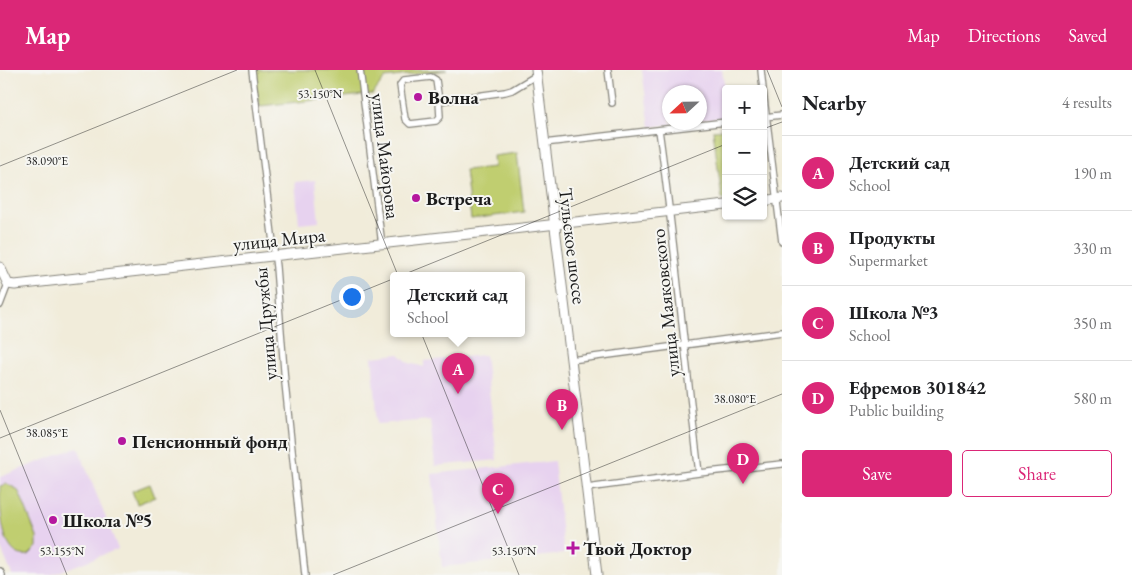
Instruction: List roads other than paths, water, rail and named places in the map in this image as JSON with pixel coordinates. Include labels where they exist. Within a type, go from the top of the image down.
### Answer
[{"type":"street","name":"улица Дружбы","points":[[252,70],[274,256],[305,575]]},
{"type":"street","name":"улица Майорова","points":[[360,70],[382,245]]},
{"type":"street","points":[[608,70],[612,103]]},
{"type":"street","points":[[760,70],[762,85]]},
{"type":"street","points":[[439,101],[512,90],[537,72]]},
{"type":"street","name":"Тульское шоссе","points":[[537,72],[597,575]]},
{"type":"street","points":[[431,77],[436,80],[439,101],[440,116],[436,121],[410,124],[405,119],[400,85],[404,80],[431,77]]},
{"type":"street","points":[[767,117],[782,115]]},
{"type":"street","points":[[544,143],[722,122]]},
{"type":"street","points":[[767,128],[780,199],[782,242]]},
{"type":"street","name":"улица Маяковского","points":[[659,130],[670,211],[683,344],[699,473]]},
{"type":"street","points":[[767,201],[780,199]]},
{"type":"street","name":"улица Мира","points":[[8,284],[15,285],[382,245],[722,205]]},
{"type":"street","points":[[0,268],[8,284],[0,305]]},
{"type":"street","points":[[571,360],[782,332]]},
{"type":"street","points":[[587,488],[782,464]]},
{"type":"street","points":[[0,571],[2,575]]},
{"type":"place","name":"Волна","points":[[418,97]]},
{"type":"place","name":"Встреча","points":[[416,198]]},
{"type":"place","name":"Детский сад","points":[[458,394]]},
{"type":"place","name":"Продукты","points":[[562,430]]},
{"type":"place","name":"Пенсионный фонд","points":[[122,441]]},
{"type":"place","name":"Ефремов 301842","points":[[743,484]]},
{"type":"place","name":"Школа №3","points":[[498,514]]},
{"type":"place","name":"Школа №5","points":[[53,520]]},
{"type":"place","name":"Твой Доктор","points":[[573,548]]}]
